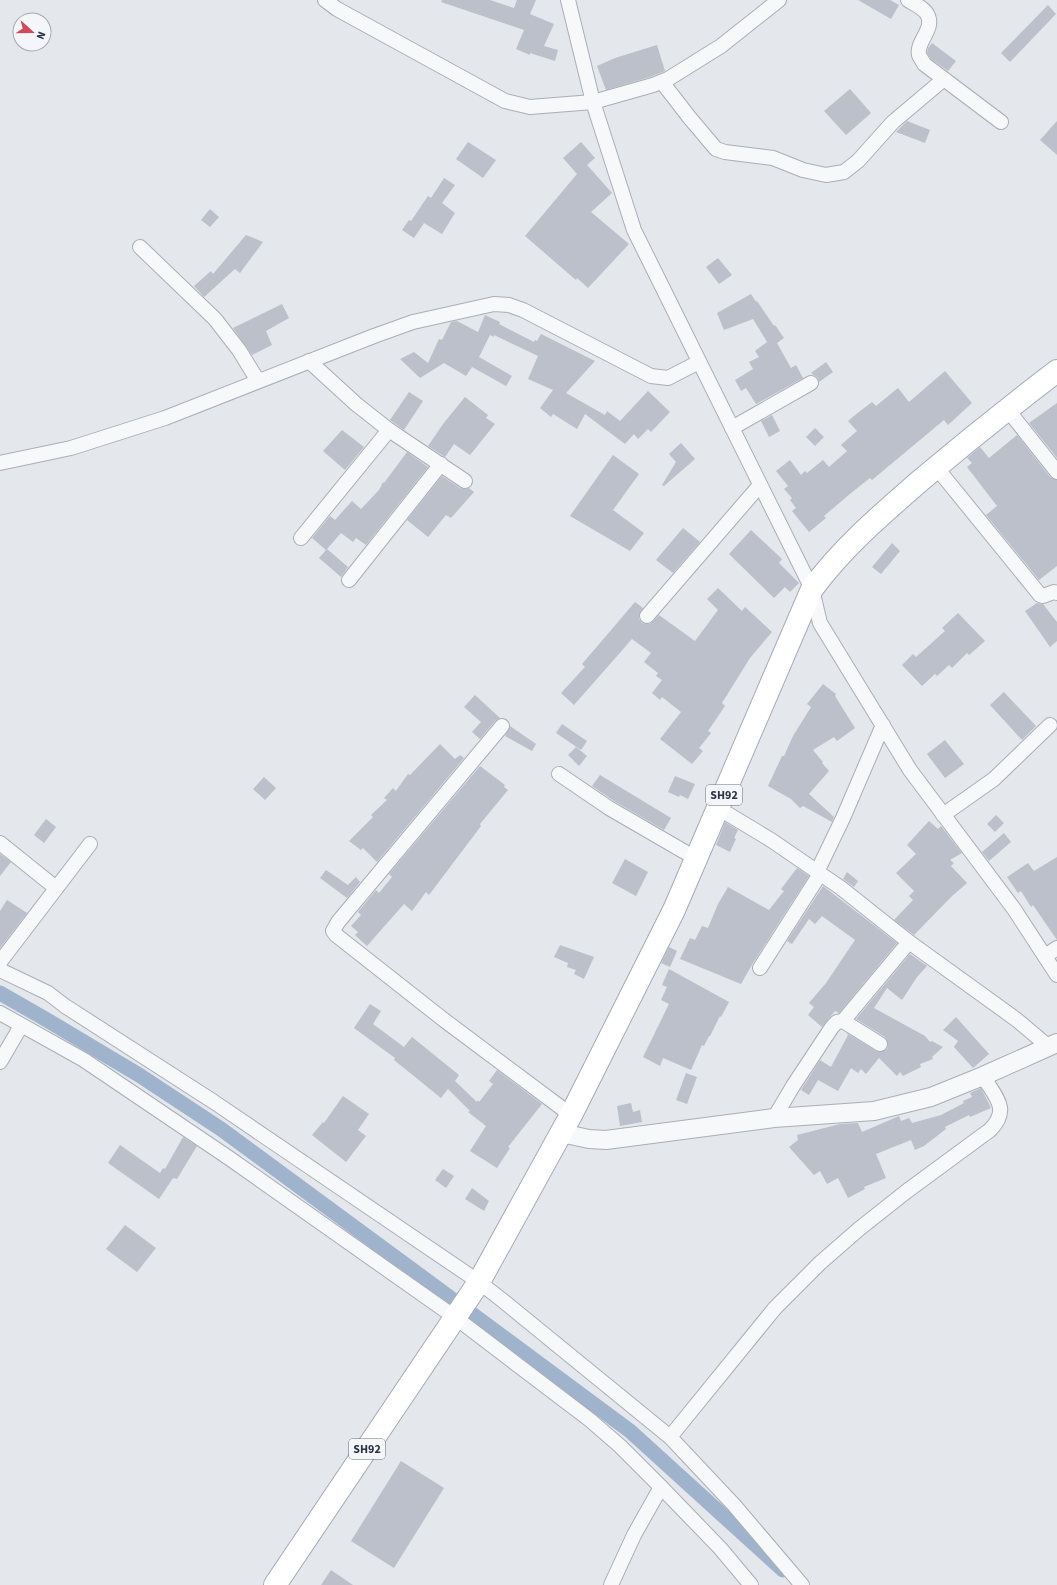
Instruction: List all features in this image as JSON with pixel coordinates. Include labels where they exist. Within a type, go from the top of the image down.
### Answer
[{"type":"main road","name":"SH92","points":[[275,1585],[477,1285],[566,1124],[674,910],[697,860],[812,590],[845,548],[888,509],[936,467],[1007,409],[1057,371]]},
{"type":"street","points":[[325,0],[351,16],[505,101],[530,108],[593,102],[662,82],[721,46],[778,0]]},
{"type":"street","points":[[568,0],[593,102],[634,230],[812,590],[820,623],[910,770],[1014,909],[1057,976]]},
{"type":"street","points":[[908,0],[923,10],[928,16],[929,26],[919,48],[919,56],[924,64],[1000,122]]},
{"type":"street","points":[[662,82],[716,149],[725,152],[773,158],[803,170],[826,175],[844,172],[858,161],[893,122],[944,79]]},
{"type":"street","points":[[140,246],[215,319],[232,340],[258,381]]},
{"type":"street","points":[[0,464],[71,448],[165,418],[413,322],[494,304],[509,305],[522,310],[651,376],[668,378],[699,362]]},
{"type":"street","points":[[309,361],[356,404],[389,430],[465,481]]},
{"type":"street","points":[[732,428],[811,383]]},
{"type":"street","points":[[1007,409],[1057,472]]},
{"type":"street","points":[[301,538],[389,430]]},
{"type":"street","points":[[349,580],[441,464]]},
{"type":"street","points":[[936,467],[1040,595],[1043,596],[1054,592],[1057,593]]},
{"type":"street","points":[[647,616],[760,485]]},
{"type":"street","points":[[760,968],[819,873],[883,725]]},
{"type":"street","points":[[943,815],[994,779],[1050,725]]},
{"type":"street","points":[[502,726],[338,922],[333,931],[336,935],[444,1020],[566,1124],[589,1139],[606,1140],[774,1118],[874,1112],[931,1097],[1053,1045]]},
{"type":"street","points":[[559,774],[609,808],[697,860]]},
{"type":"street","points":[[718,808],[771,840],[841,888],[908,942],[1053,1045]]},
{"type":"street","points":[[0,842],[56,888]]},
{"type":"street","points":[[0,962],[90,844]]},
{"type":"street","points":[[774,1118],[832,1027],[838,1022],[843,1021],[908,942]]},
{"type":"street","points":[[1045,956],[1057,948]]},
{"type":"street","points":[[0,970],[48,993],[65,1006],[288,1152],[477,1285],[578,1360],[670,1437],[734,1505],[802,1585]]},
{"type":"street","points":[[0,1013],[84,1060],[457,1316],[590,1420],[620,1446],[720,1548],[751,1585]]},
{"type":"street","points":[[843,1021],[880,1044]]},
{"type":"street","points":[[0,1062],[21,1026]]},
{"type":"street","points":[[670,1437],[775,1308],[820,1263],[906,1191],[990,1130],[998,1122],[1001,1115],[1001,1107],[983,1076]]},
{"type":"street","points":[[611,1585],[634,1535],[661,1487]]},
{"type":"building","points":[[442,0],[490,0],[514,8],[517,0],[536,0],[530,14],[554,24],[544,46],[558,50],[555,61],[530,53],[530,55],[516,49],[524,30],[441,2]]},
{"type":"building","points":[[858,0],[890,0],[899,5],[891,19]]},
{"type":"building","points":[[1048,5],[1056,14],[1010,62],[1001,53]]},
{"type":"building","points":[[932,43],[956,61],[948,71],[931,59],[927,53],[928,48]]},
{"type":"building","points":[[657,45],[665,71],[606,90],[597,66],[615,58]]},
{"type":"building","points":[[850,89],[871,113],[846,135],[824,111]]},
{"type":"building","points":[[907,121],[930,130],[925,143],[896,132]]},
{"type":"building","points":[[1057,121],[1057,155],[1040,140]]},
{"type":"building","points":[[468,142],[496,160],[483,178],[456,159]]},
{"type":"building","points":[[581,142],[595,158],[587,165],[612,193],[591,212],[629,244],[588,288],[577,278],[576,280],[525,236],[577,174],[563,158]]},
{"type":"building","points":[[444,178],[455,185],[442,203],[455,213],[442,234],[424,223],[414,238],[402,230],[409,220],[411,221],[428,196],[431,198]]},
{"type":"building","points":[[210,209],[219,217],[210,227],[201,220]]},
{"type":"building","points":[[246,235],[263,242],[240,273],[235,269],[204,297],[194,286],[211,271],[213,274]]},
{"type":"building","points":[[718,258],[732,275],[719,284],[706,267]]},
{"type":"building","points":[[751,294],[784,338],[777,343],[791,368],[796,365],[803,378],[756,404],[746,388],[741,391],[735,380],[753,369],[749,362],[759,357],[755,351],[767,342],[753,319],[724,330],[717,313]]},
{"type":"building","points":[[282,304],[289,318],[266,331],[272,345],[252,355],[233,328]]},
{"type":"building","points":[[485,315],[534,342],[535,340],[537,341],[541,334],[595,361],[566,393],[605,415],[607,411],[620,421],[648,391],[670,412],[651,432],[648,429],[638,439],[634,434],[625,444],[585,414],[577,429],[553,414],[551,417],[540,408],[553,390],[528,379],[538,356],[494,335],[494,337],[490,335],[479,357],[512,376],[506,386],[472,367],[466,376],[444,363],[420,378],[400,359],[414,352],[428,363],[439,339],[442,340],[451,322],[457,321],[478,332]]},
{"type":"building","points":[[826,362],[833,372],[819,382],[818,378],[811,373]]},
{"type":"building","points":[[945,371],[972,403],[948,425],[944,420],[872,480],[870,478],[851,493],[824,516],[826,518],[809,532],[792,511],[796,508],[790,500],[792,498],[784,489],[788,486],[776,471],[790,460],[801,475],[805,471],[807,473],[823,460],[829,467],[847,451],[841,445],[857,431],[848,421],[855,415],[872,402],[876,406],[898,388],[909,402]]},
{"type":"building","points":[[409,392],[423,401],[404,430],[390,420]]},
{"type":"building","points":[[465,397],[488,415],[486,418],[495,424],[470,455],[454,444],[445,457],[428,446],[443,424]]},
{"type":"building","points":[[1057,403],[1057,458],[1029,423]]},
{"type":"building","points":[[772,415],[780,431],[769,437],[761,421]]},
{"type":"building","points":[[815,428],[824,437],[815,446],[806,437]]},
{"type":"building","points":[[342,430],[364,447],[345,470],[323,451]]},
{"type":"building","points":[[1017,435],[1050,477],[1057,480],[1057,566],[1039,580],[986,515],[997,506],[967,467],[972,463],[967,458],[980,447],[989,458]]},
{"type":"building","points":[[681,443],[695,459],[664,486],[662,485],[676,462],[669,454]]},
{"type":"building","points":[[407,452],[428,467],[366,545],[356,538],[353,542],[341,533],[327,549],[348,567],[341,577],[319,558],[326,550],[312,538],[330,516],[335,520],[352,501],[361,509],[379,490],[383,482],[384,483]]},
{"type":"building","points":[[613,455],[639,474],[613,510],[644,533],[630,551],[570,516]]},
{"type":"building","points":[[442,476],[460,488],[469,488],[474,492],[451,518],[446,515],[428,537],[407,520]]},
{"type":"building","points":[[683,528],[700,542],[673,573],[656,560]]},
{"type":"building","points":[[751,530],[782,559],[779,563],[799,583],[790,592],[785,587],[774,598],[729,554]]},
{"type":"building","points":[[892,543],[900,551],[881,574],[872,567]]},
{"type":"building","points":[[718,588],[742,611],[745,607],[772,632],[750,658],[722,703],[725,706],[708,731],[711,733],[699,748],[703,751],[692,764],[660,739],[681,712],[662,697],[660,700],[652,693],[662,680],[656,676],[658,673],[644,662],[651,653],[632,639],[574,705],[561,693],[585,667],[582,664],[635,602],[643,608],[639,615],[639,619],[642,623],[650,624],[659,615],[695,641],[718,610],[707,599]]},
{"type":"building","points":[[1037,603],[1043,604],[1057,622],[1057,641],[1050,647],[1025,611]]},
{"type":"building","points":[[958,613],[985,641],[969,655],[967,653],[952,668],[949,665],[937,676],[935,674],[922,686],[902,665],[913,654],[916,657],[945,631],[942,628]]},
{"type":"building","points":[[823,684],[836,694],[835,696],[855,728],[837,741],[834,737],[813,750],[829,771],[809,794],[834,817],[832,822],[803,806],[800,808],[791,799],[768,786],[782,756],[784,756],[793,736],[811,707],[807,704]]},
{"type":"building","points":[[1004,692],[1036,726],[1022,740],[990,705]]},
{"type":"building","points":[[475,695],[500,718],[495,721],[480,739],[472,732],[481,722],[464,707]]},
{"type":"building","points":[[562,724],[587,741],[581,750],[556,733]]},
{"type":"building","points":[[510,726],[536,744],[532,751],[505,736]]},
{"type":"building","points":[[945,740],[964,764],[945,778],[927,754]]},
{"type":"building","points":[[440,744],[455,759],[460,755],[464,758],[377,862],[363,848],[361,850],[349,841],[373,817],[371,815],[387,800],[384,798],[393,788],[396,791],[408,774],[410,775]]},
{"type":"building","points":[[576,747],[587,756],[579,766],[568,755]]},
{"type":"building","points":[[480,766],[505,785],[504,787],[508,790],[480,824],[481,826],[429,895],[426,892],[412,911],[404,904],[367,946],[355,935],[358,932],[351,926],[361,915],[358,912],[376,890],[379,893],[392,877],[389,874]]},
{"type":"building","points":[[600,775],[671,818],[664,830],[614,801],[592,786]]},
{"type":"building","points":[[675,776],[695,784],[688,799],[668,792]]},
{"type":"building","points":[[264,777],[276,788],[265,800],[253,789]]},
{"type":"building","points":[[996,815],[1004,823],[995,832],[987,824]]},
{"type":"building","points":[[46,819],[56,827],[44,843],[34,835]]},
{"type":"building","points":[[929,821],[938,829],[941,826],[962,853],[950,860],[954,863],[951,866],[967,883],[952,896],[914,935],[894,920],[913,900],[909,896],[914,891],[896,873],[916,854],[907,845]]},
{"type":"building","points":[[725,822],[738,830],[730,852],[716,845]]},
{"type":"building","points":[[1004,833],[1011,842],[989,861],[982,852]]},
{"type":"building","points":[[0,854],[11,862],[0,876]]},
{"type":"building","points":[[1057,857],[1057,940],[1033,905],[1031,907],[1021,891],[1018,893],[1007,877],[1028,863],[1034,871]]},
{"type":"building","points":[[625,859],[648,872],[636,896],[612,883]]},
{"type":"building","points":[[797,868],[809,876],[741,984],[680,959],[690,938],[695,940],[702,926],[708,928],[718,904],[728,887],[769,910],[784,891],[781,889]]},
{"type":"building","points":[[326,870],[348,885],[356,877],[360,882],[347,898],[320,878]]},
{"type":"building","points":[[847,872],[858,881],[854,887],[843,879]]},
{"type":"building","points":[[823,886],[897,943],[839,1013],[835,1011],[822,1027],[808,1015],[814,1007],[809,1003],[826,983],[855,940],[822,916],[815,924],[809,919],[792,944],[787,941]]},
{"type":"building","points":[[7,900],[27,913],[0,948],[0,911]]},
{"type":"building","points":[[560,945],[594,957],[584,979],[574,974],[576,970],[567,967],[568,963],[554,957]]},
{"type":"building","points":[[669,947],[677,951],[670,967],[661,963]]},
{"type":"building","points":[[910,954],[927,966],[917,977],[902,1000],[887,988],[874,1008],[925,1036],[930,1042],[932,1041],[943,1047],[932,1057],[933,1059],[920,1064],[921,1067],[903,1076],[900,1072],[897,1076],[879,1058],[866,1074],[861,1069],[858,1073],[851,1068],[838,1091],[818,1080],[809,1095],[801,1090],[820,1060],[831,1067],[848,1035],[847,1033],[876,1051],[880,1052],[887,1049],[888,1044],[885,1037],[856,1019]]},
{"type":"building","points":[[669,969],[729,1002],[704,1046],[702,1045],[691,1070],[663,1058],[660,1066],[643,1057],[669,1004],[661,1000],[667,987],[662,985]]},
{"type":"building","points":[[370,1004],[381,1011],[373,1024],[404,1047],[412,1037],[459,1075],[455,1081],[477,1102],[478,1100],[479,1102],[493,1084],[489,1081],[497,1070],[542,1104],[508,1147],[510,1148],[497,1168],[470,1151],[486,1126],[468,1112],[470,1111],[448,1089],[441,1098],[394,1060],[395,1058],[354,1028]]},
{"type":"building","points":[[956,1017],[989,1054],[973,1068],[954,1047],[958,1041],[943,1030]]},
{"type":"building","points":[[686,1073],[697,1077],[687,1104],[676,1100]]},
{"type":"building","points":[[981,1088],[991,1108],[970,1117],[969,1115],[945,1127],[946,1129],[924,1146],[915,1150],[911,1140],[876,1154],[886,1178],[864,1187],[865,1189],[848,1198],[838,1178],[827,1184],[820,1171],[814,1175],[789,1147],[798,1140],[797,1135],[840,1124],[858,1123],[862,1132],[899,1116],[901,1121],[909,1118],[912,1123],[941,1115],[964,1103],[963,1101],[972,1097],[970,1093]]},
{"type":"building","points":[[343,1096],[369,1114],[358,1130],[366,1136],[346,1162],[312,1135],[323,1122],[324,1123]]},
{"type":"building","points":[[631,1103],[633,1112],[640,1110],[642,1122],[620,1126],[617,1106]]},
{"type":"building","points":[[183,1137],[197,1146],[177,1179],[173,1178],[159,1199],[108,1163],[120,1145],[160,1173],[163,1168],[165,1169]]},
{"type":"building","points":[[443,1169],[454,1176],[446,1188],[435,1180]]},
{"type":"building","points":[[472,1188],[489,1201],[484,1211],[465,1199]]},
{"type":"building","points":[[125,1225],[156,1248],[137,1272],[106,1249]]},
{"type":"building","points":[[401,1461],[444,1488],[394,1568],[351,1541]]},
{"type":"building","points":[[331,1570],[353,1585],[321,1585]]},
{"type":"waterway","points":[[0,993],[139,1075],[221,1129],[418,1274],[630,1431],[783,1570]]}]
